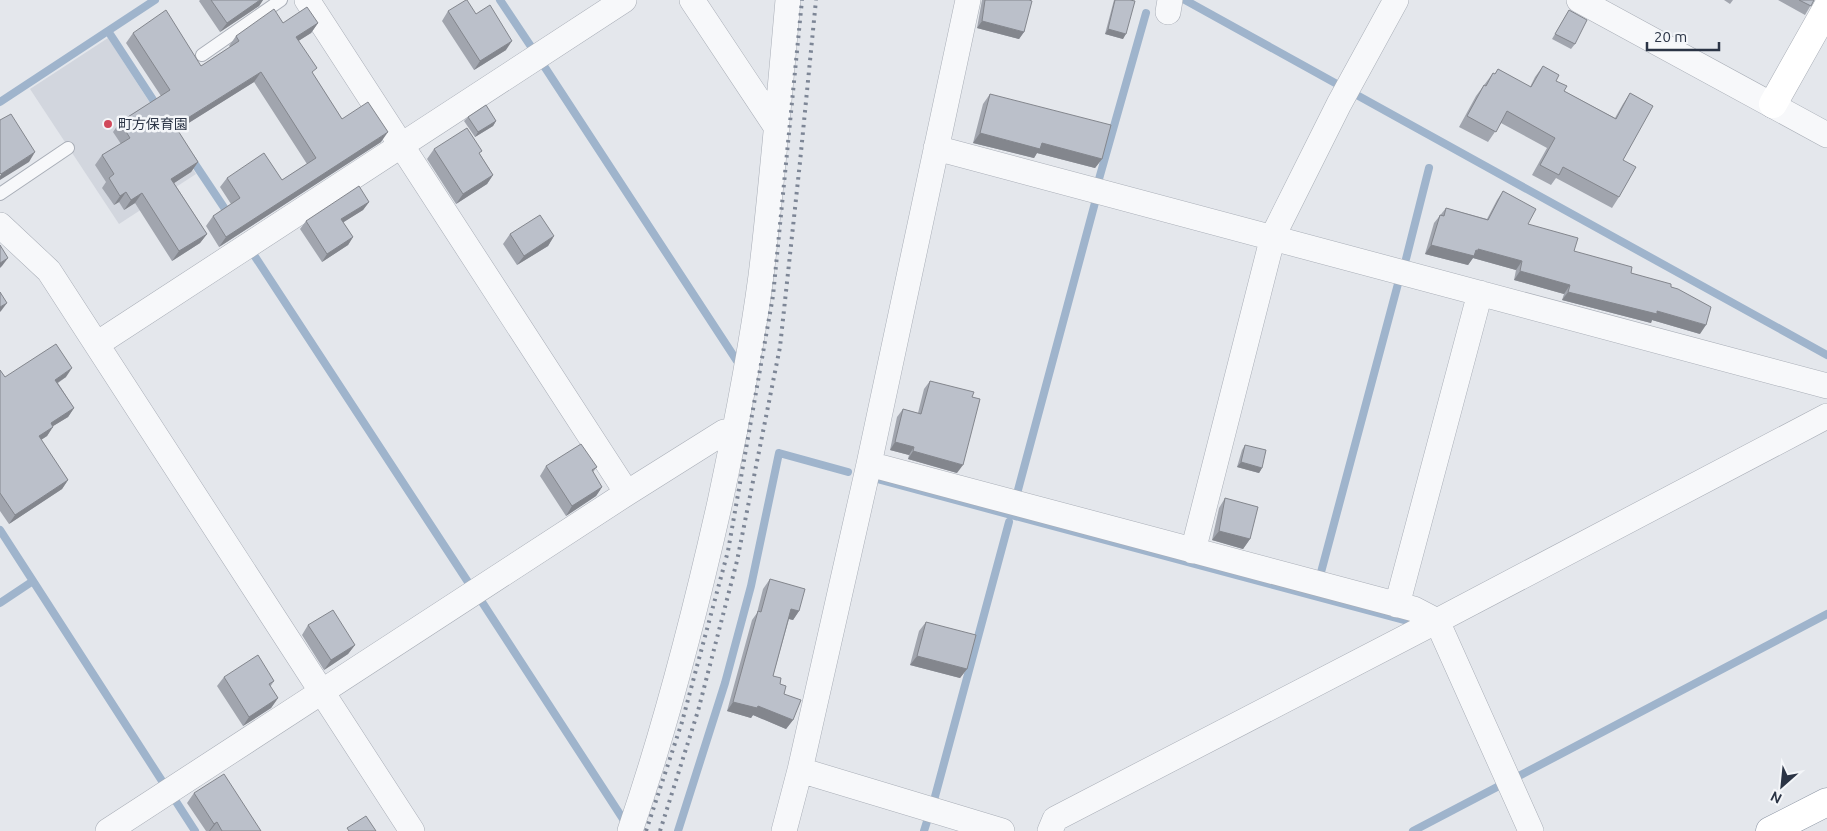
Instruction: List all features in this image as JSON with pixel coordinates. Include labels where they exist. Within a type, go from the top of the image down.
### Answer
[{"type":"main road","points":[[1773,104],[1827,8]]},
{"type":"main road","points":[[1770,831],[1827,802]]},
{"type":"street","points":[[306,0],[627,493]]},
{"type":"street","points":[[97,344],[624,0]]},
{"type":"street","points":[[692,0],[777,128]]},
{"type":"street","points":[[630,831],[678,674],[701,587],[735,430],[760,277],[777,128],[788,0]]},
{"type":"street","points":[[784,831],[800,770],[869,464],[968,0]]},
{"type":"street","points":[[1193,551],[1273,236],[1339,104],[1396,0]]},
{"type":"street","points":[[1579,0],[1827,135]]},
{"type":"street","points":[[936,148],[1273,236],[1827,386]]},
{"type":"street","points":[[0,225],[49,271],[412,831]]},
{"type":"street","points":[[1397,605],[1480,293]]},
{"type":"street","points":[[1050,831],[1054,819],[1437,622],[1827,416]]},
{"type":"street","points":[[108,831],[627,493],[724,432],[735,430]]},
{"type":"street","points":[[869,464],[1414,609],[1437,622],[1531,831]]},
{"type":"street","points":[[800,770],[1002,831]]},
{"type":"lane","points":[[202,55],[282,0]]},
{"type":"lane","points":[[0,194],[68,148]]},
{"type":"shaded area","name":"町方保育園","points":[[108,38],[196,174],[119,224],[30,89]]},
{"type":"building","points":[[211,0],[260,0],[227,23]]},
{"type":"building","points":[[466,0],[476,14],[490,5],[512,41],[480,61],[448,11]]},
{"type":"building","points":[[985,0],[1032,1],[1024,32],[982,21]]},
{"type":"building","points":[[1115,0],[1135,1],[1126,34],[1108,29]]},
{"type":"building","points":[[1799,0],[1814,0],[1811,6]]},
{"type":"building","points":[[307,7],[318,23],[296,37],[317,68],[312,72],[342,119],[368,102],[388,132],[226,237],[213,216],[240,198],[227,178],[264,153],[282,180],[316,158],[261,72],[175,126],[198,162],[171,179],[207,234],[179,251],[142,193],[131,200],[126,192],[120,196],[109,178],[114,174],[102,155],[130,138],[120,122],[170,90],[133,33],[166,10],[201,66],[239,41],[236,36],[274,9],[283,23]]},
{"type":"building","points":[[1569,10],[1587,20],[1575,44],[1555,34]]},
{"type":"building","points":[[1543,66],[1559,75],[1556,81],[1567,86],[1564,91],[1616,119],[1630,93],[1653,106],[1623,160],[1636,167],[1619,197],[1563,167],[1559,175],[1540,165],[1555,138],[1507,111],[1496,132],[1467,116],[1484,85],[1486,86],[1493,73],[1495,74],[1498,69],[1531,87]]},
{"type":"building","points":[[990,94],[1111,125],[1102,159],[1042,143],[1040,149],[980,133]]},
{"type":"building","points":[[486,105],[496,121],[478,132],[468,117]]},
{"type":"building","points":[[11,114],[35,152],[1,174],[0,120]]},
{"type":"building","points":[[467,128],[482,151],[479,153],[493,175],[463,194],[434,149]]},
{"type":"building","points":[[359,186],[369,202],[341,219],[353,237],[327,254],[306,221]]},
{"type":"building","points":[[1503,191],[1536,209],[1528,224],[1578,238],[1574,251],[1632,267],[1631,273],[1671,284],[1671,287],[1711,307],[1706,325],[1657,311],[1657,314],[1568,292],[1570,285],[1520,271],[1522,261],[1478,249],[1474,256],[1431,245],[1440,215],[1444,216],[1446,208],[1488,220]]},
{"type":"building","points":[[540,215],[554,236],[524,256],[510,234]]},
{"type":"building","points":[[0,245],[8,258],[0,263]]},
{"type":"building","points":[[0,292],[7,303],[0,307]]},
{"type":"building","points":[[56,344],[72,368],[55,380],[74,408],[51,423],[53,427],[39,436],[68,480],[15,515],[0,493],[0,370],[5,377]]},
{"type":"building","points":[[930,381],[974,392],[972,397],[980,399],[963,465],[913,451],[914,447],[895,442],[903,409],[921,414]]},
{"type":"building","points":[[581,444],[597,467],[592,470],[602,487],[572,506],[546,466]]},
{"type":"building","points":[[1245,445],[1266,450],[1262,468],[1241,462]]},
{"type":"building","points":[[1225,498],[1258,507],[1250,539],[1219,531]]},
{"type":"building","points":[[770,579],[805,589],[799,611],[791,609],[773,676],[781,678],[780,684],[786,686],[784,694],[801,700],[793,720],[758,706],[757,708],[733,702],[758,611],[761,612]]},
{"type":"building","points":[[333,610],[355,645],[331,660],[308,625]]},
{"type":"building","points":[[926,622],[976,635],[967,669],[917,656]]},
{"type":"building","points":[[258,655],[274,681],[269,684],[278,698],[249,717],[224,677]]},
{"type":"building","points":[[224,774],[261,831],[222,831],[217,822],[214,824],[194,793]]},
{"type":"building","points":[[366,816],[376,831],[349,831],[347,828]]},
{"type":"waterway","points":[[0,102],[155,0]]},
{"type":"waterway","points":[[500,0],[530,45]]},
{"type":"waterway","points":[[1185,0],[1827,355]]},
{"type":"waterway","points":[[1099,179],[1146,13]]},
{"type":"waterway","points":[[108,31],[159,109]]},
{"type":"waterway","points":[[544,66],[737,361]]},
{"type":"waterway","points":[[191,158],[229,215]]},
{"type":"waterway","points":[[1406,259],[1429,168]]},
{"type":"waterway","points":[[1018,490],[1096,199]]},
{"type":"waterway","points":[[252,252],[468,582]]},
{"type":"waterway","points":[[1320,576],[1399,280]]},
{"type":"waterway","points":[[678,831],[725,683],[751,586],[779,453],[848,472]]},
{"type":"waterway","points":[[877,479],[1415,623]]},
{"type":"waterway","points":[[933,804],[1009,522]]},
{"type":"waterway","points":[[0,530],[33,581],[0,603]]},
{"type":"waterway","points":[[33,581],[164,784]]},
{"type":"waterway","points":[[480,599],[625,822]]},
{"type":"waterway","points":[[1517,777],[1827,614]]},
{"type":"waterway","points":[[1413,831],[1499,786]]},
{"type":"waterway","points":[[175,800],[195,831]]},
{"type":"waterway","points":[[924,831],[929,815]]},
{"type":"railway","points":[[646,831],[682,722],[728,551],[773,296],[802,0]]},
{"type":"railway","points":[[660,831],[698,711],[737,561],[780,347],[816,0]]},
{"type":"place","name":"町方保育園","points":[[108,124]]}]
